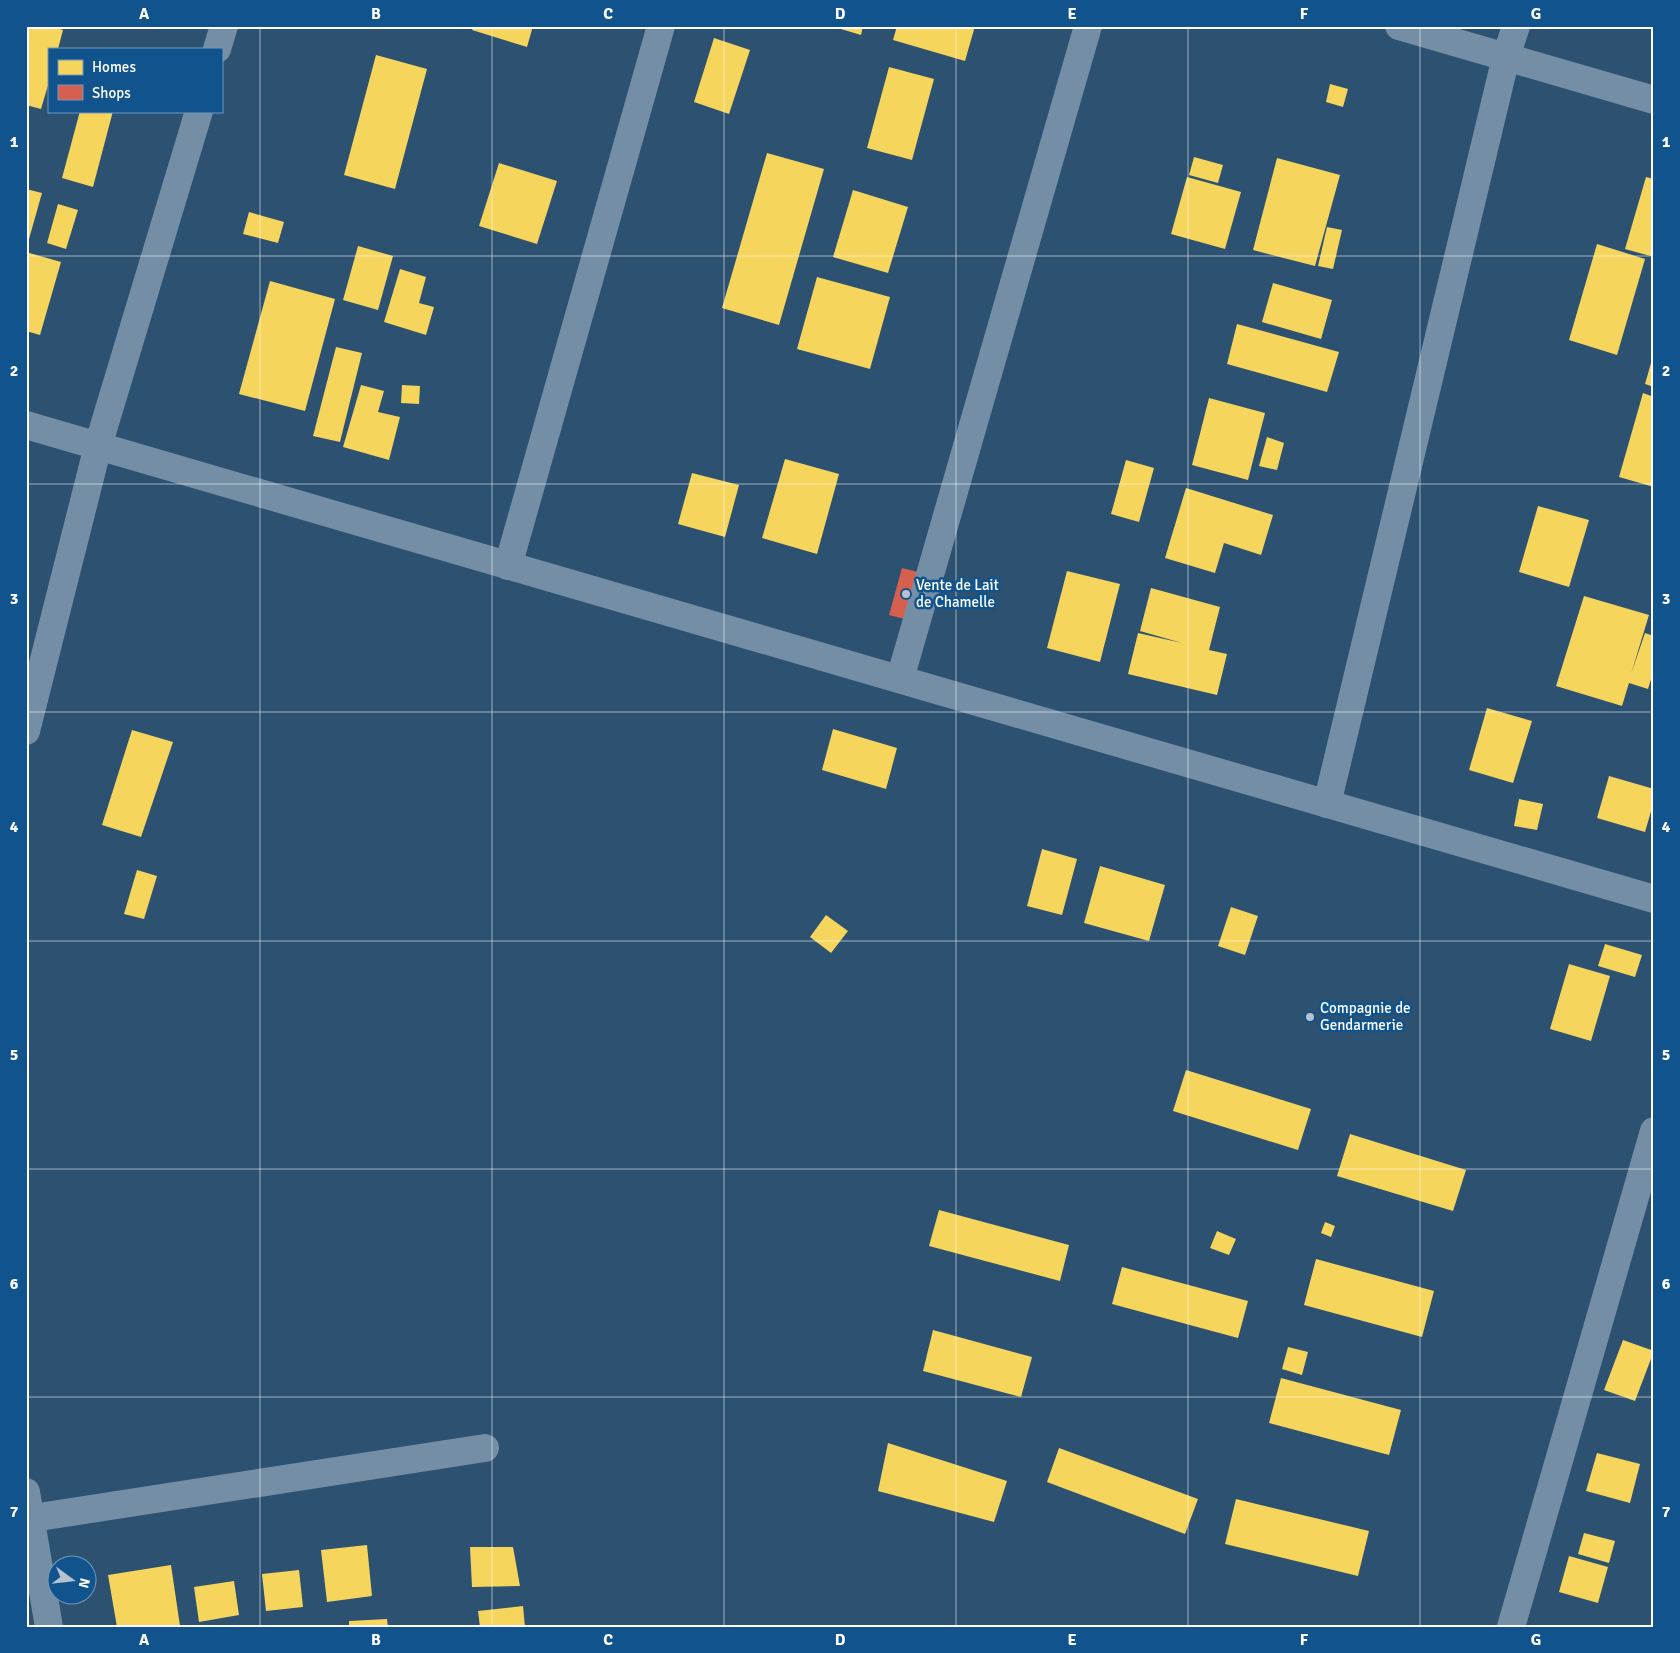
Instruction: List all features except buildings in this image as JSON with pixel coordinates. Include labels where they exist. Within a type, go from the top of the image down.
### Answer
[{"type":"street","points":[[217,48],[224,26]]},
{"type":"street","points":[[508,566],[661,26]]},
{"type":"street","points":[[900,679],[1088,26]]},
{"type":"street","points":[[1399,26],[1654,100]]},
{"type":"street","points":[[1327,804],[1506,57],[1516,26]]},
{"type":"street","points":[[26,731],[98,446],[199,112]]},
{"type":"street","points":[[26,425],[1654,899]]},
{"type":"street","points":[[1511,1627],[1654,1131]]},
{"type":"street","points":[[49,1627],[28,1510],[485,1448]]},
{"type":"place","name":"Vente de Lait de Chamelle","points":[[906,594]]},
{"type":"place","name":"Compagnie de Gendarmerie","points":[[1310,1017]]}]
